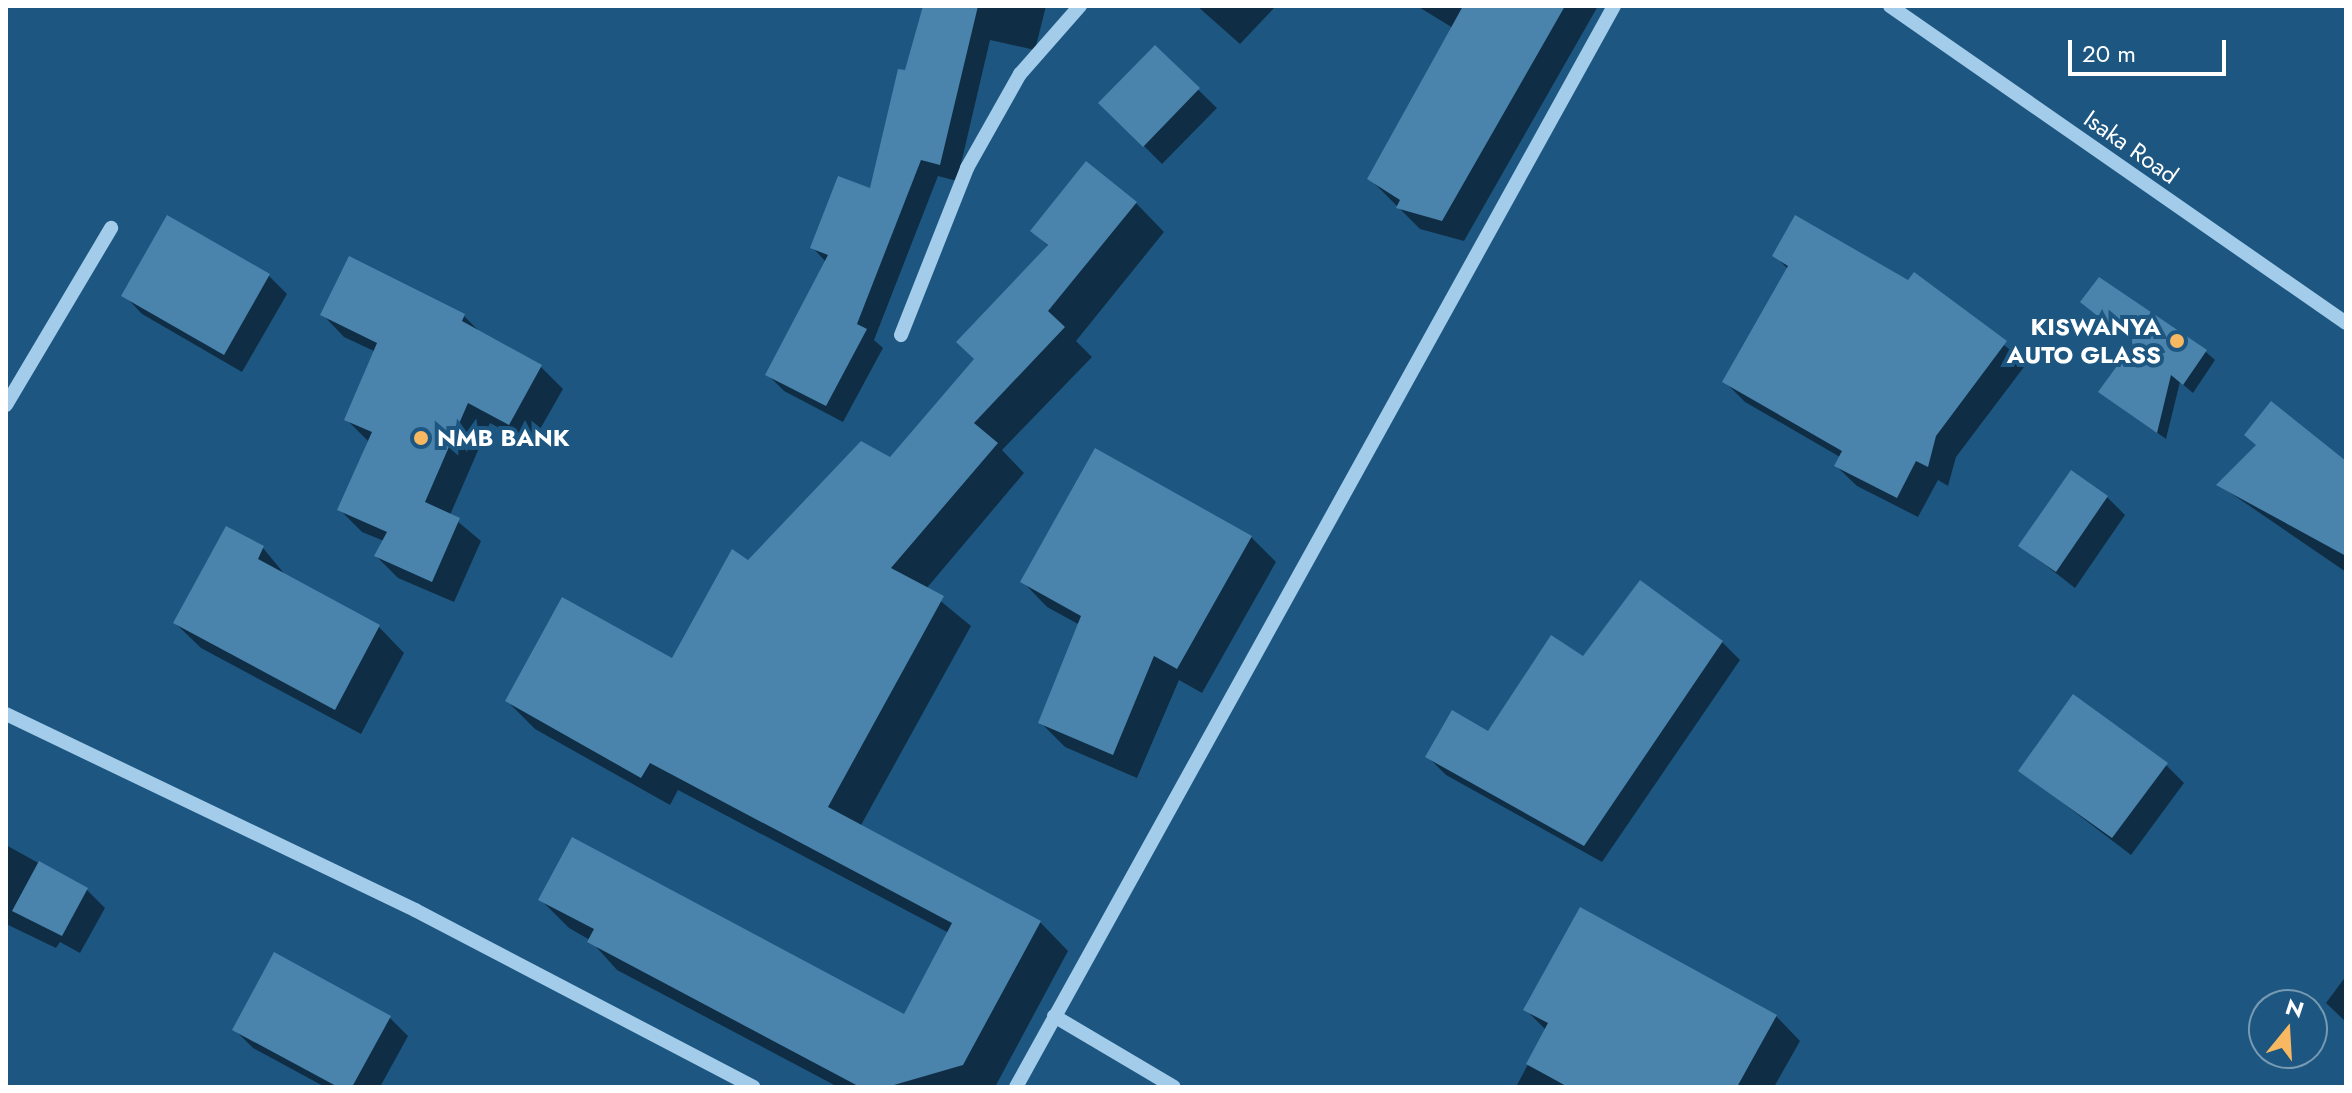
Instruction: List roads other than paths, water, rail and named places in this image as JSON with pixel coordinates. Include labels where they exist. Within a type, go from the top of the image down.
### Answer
[{"type":"street","points":[[901,335],[967,168],[1020,74],[1080,6]]},
{"type":"street","points":[[1016,1087],[1614,6]]},
{"type":"street","name":"Isaka Road","points":[[1890,6],[2346,323]]},
{"type":"street","points":[[6,405],[111,228]]},
{"type":"street","points":[[6,714],[415,910],[754,1087]]},
{"type":"street","points":[[1054,1016],[1174,1087]]},
{"type":"place","name":"KISWANYA AUTO GLASS","points":[[2177,341]]},
{"type":"place","name":"NMB BANK","points":[[421,438]]}]
